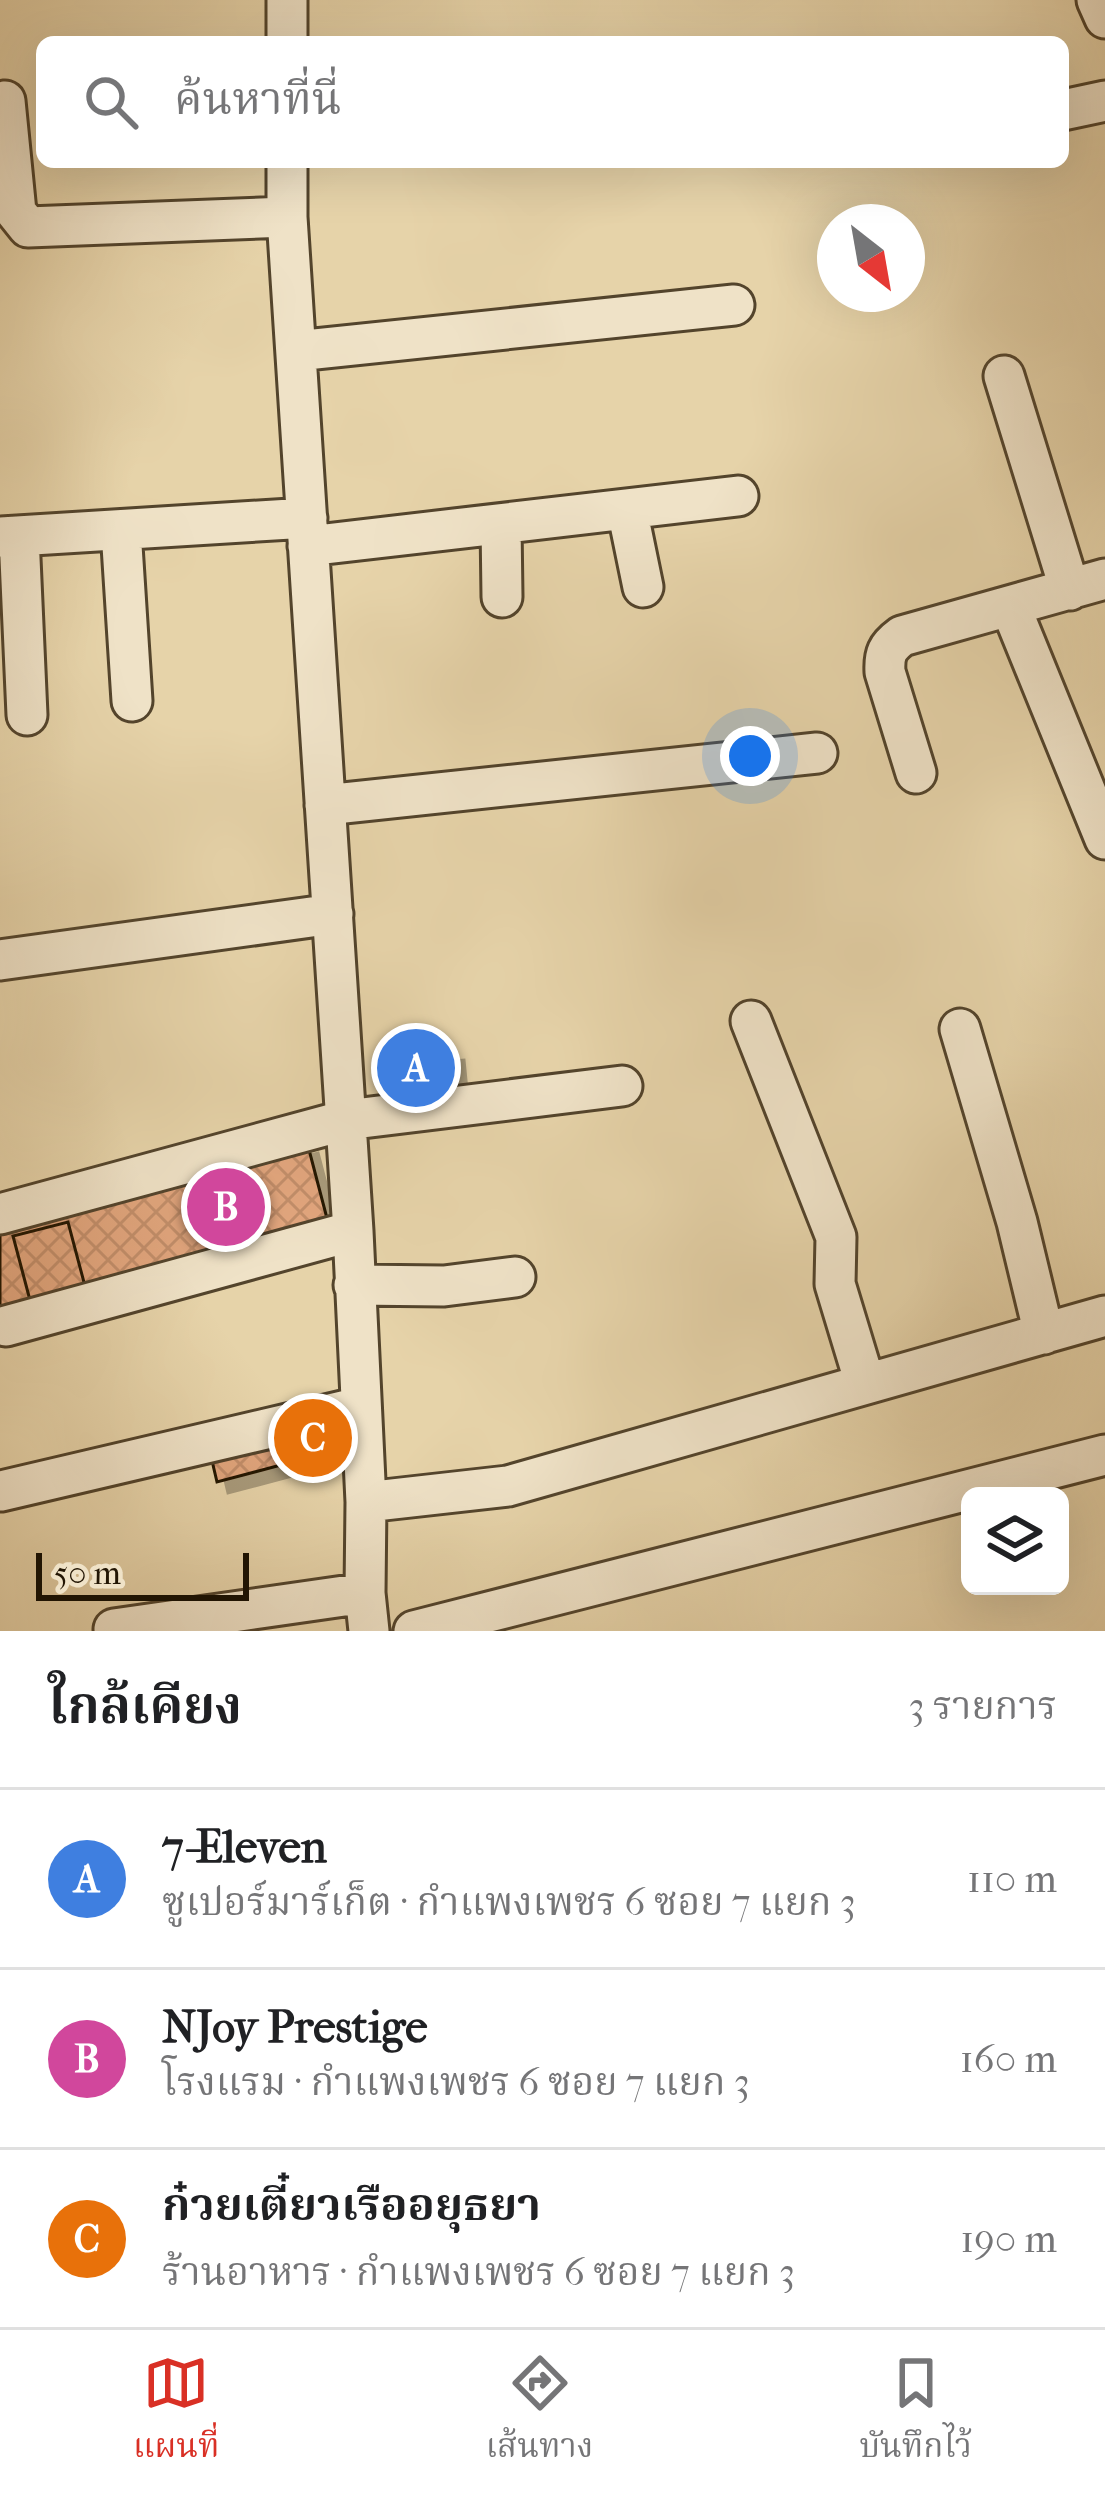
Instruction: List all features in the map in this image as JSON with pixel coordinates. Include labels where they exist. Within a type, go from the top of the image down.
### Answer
[{"type":"street","points":[[286,0],[287,36]]},
{"type":"street","points":[[1097,0],[1105,18]]},
{"type":"street","points":[[1069,109],[1105,100]]},
{"type":"street","points":[[5,101],[16,212],[28,227],[287,218]]},
{"type":"street","points":[[114,1629],[367,1612],[353,1231],[287,168]]},
{"type":"street","points":[[296,351],[734,305]]},
{"type":"street","points":[[916,773],[886,672],[884,656],[890,645],[902,636],[1088,585],[1004,376]]},
{"type":"street","points":[[27,715],[9,536],[501,524],[738,496]]},
{"type":"street","points":[[627,509],[643,586]]},
{"type":"street","points":[[501,524],[502,597]]},
{"type":"street","points":[[121,530],[132,701]]},
{"type":"street","points":[[1011,608],[1105,838]]},
{"type":"street","points":[[325,805],[817,752]]},
{"type":"street","points":[[0,960],[332,914]]},
{"type":"street","points":[[751,1021],[836,1237],[835,1284],[866,1383]]},
{"type":"street","points":[[960,1029],[1017,1222],[1044,1334]]},
{"type":"street","points":[[0,1214],[346,1120],[622,1085]]},
{"type":"street","points":[[6,1326],[353,1231]]},
{"type":"street","points":[[354,1286],[444,1286],[515,1277]]},
{"type":"street","points":[[366,1502],[508,1486],[1105,1316]]},
{"type":"street","points":[[2,1491],[360,1407]]},
{"type":"street","points":[[414,1631],[1105,1455]]},
{"type":"building","points":[[453,1049],[457,1090],[383,1097],[380,1055]]},
{"type":"building","points":[[307,1142],[329,1226],[0,1312],[0,1222]]},
{"type":"building","points":[[239,1160],[261,1244],[0,1312],[0,1222]]},
{"type":"building","points":[[196,1171],[218,1256],[86,1290],[68,1222],[13,1236],[31,1304],[0,1312],[0,1222]]},
{"type":"building","points":[[323,1423],[330,1452],[217,1482],[210,1452]]},
{"type":"place","name":"7-Eleven","points":[[416,1068]]},
{"type":"place","name":"NJoy Prestige","points":[[226,1207]]},
{"type":"place","name":"ก๋วยเตี๋ยวเรืออยุธยา","points":[[313,1438]]}]
